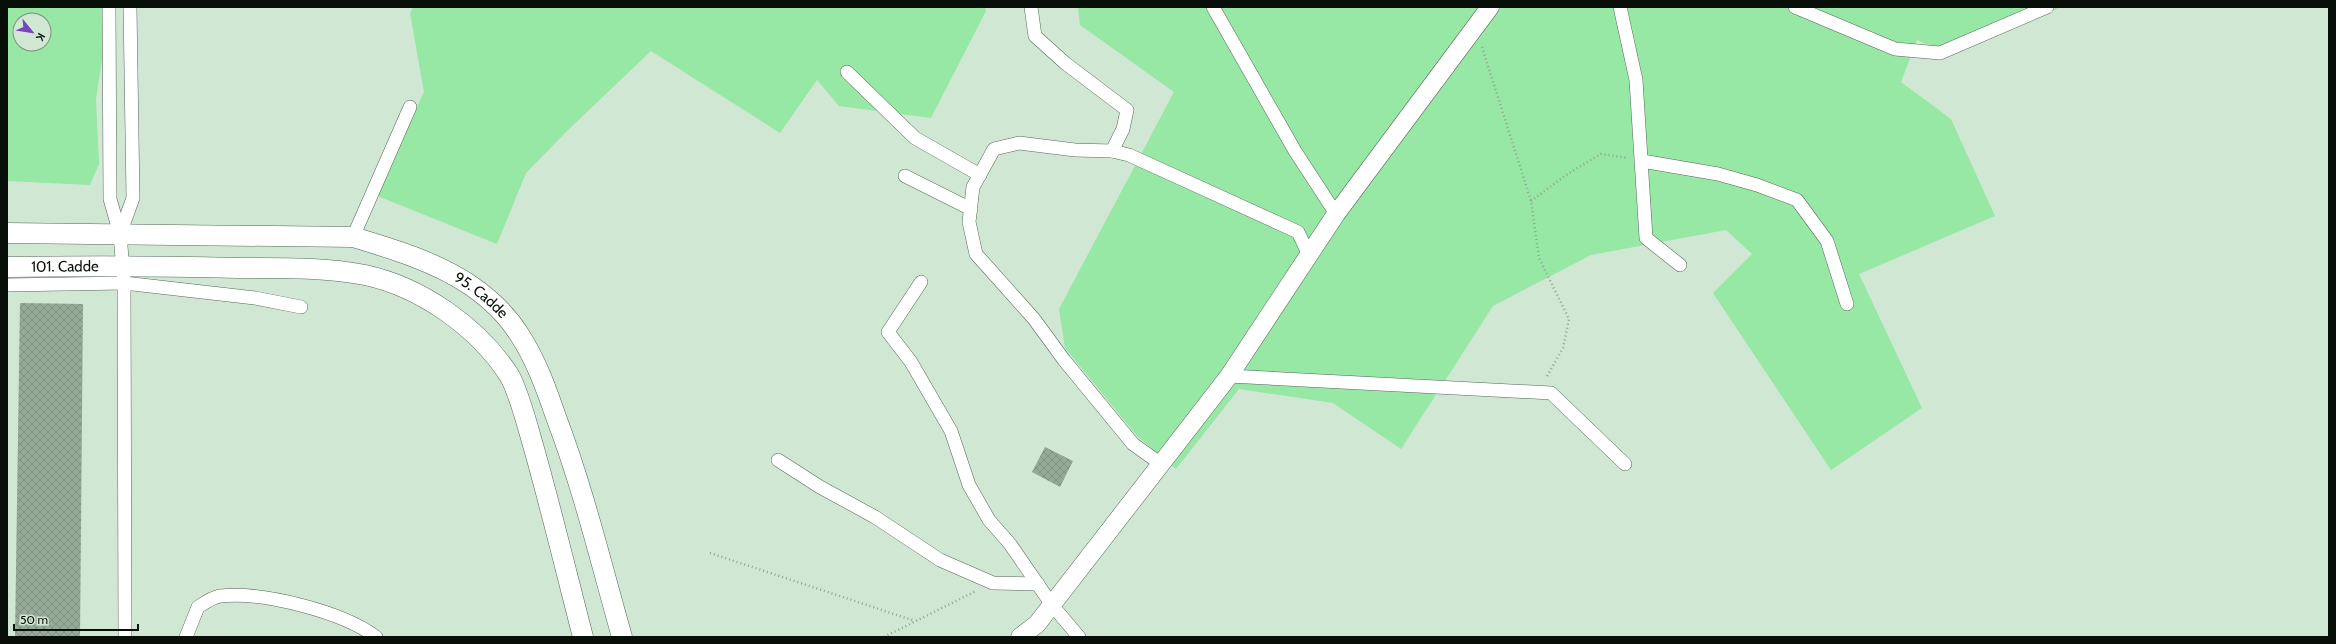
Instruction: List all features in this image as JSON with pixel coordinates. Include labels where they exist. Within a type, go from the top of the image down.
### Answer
[{"type":"main road","name":"101. Cadde","points":[[7,233],[120,234]]},
{"type":"main road","name":"95. Cadde","points":[[120,234],[353,237],[391,249],[442,269],[470,285],[497,308],[519,333],[537,365],[570,454],[622,637]]},
{"type":"main road","name":"101. Cadde","points":[[7,267],[124,274]]},
{"type":"main road","name":"95. Cadde","points":[[124,274],[313,269],[365,275],[406,289],[444,310],[482,341],[510,376],[540,470],[582,637]]},
{"type":"street","points":[[109,7],[110,199],[120,234],[124,274],[125,637]]},
{"type":"street","points":[[120,234],[133,198],[130,7]]},
{"type":"street","points":[[1031,7],[1035,36],[1065,63],[1127,110],[1123,129],[1112,151]]},
{"type":"street","points":[[1213,7],[1295,151],[1336,214]]},
{"type":"street","points":[[1020,637],[1037,624],[1229,376],[1336,214],[1475,25],[1490,7]]},
{"type":"street","points":[[1620,7],[1636,80],[1646,238],[1680,265]]},
{"type":"street","points":[[1795,7],[1895,49],[1940,53],[2047,7]]},
{"type":"street","points":[[847,72],[915,138],[980,175]]},
{"type":"street","points":[[353,237],[410,107]]},
{"type":"street","points":[[1161,464],[1133,444],[1064,360],[1034,319],[976,254],[969,222],[973,187],[994,150],[1019,143],[1076,150],[1112,151],[1129,155],[1298,232],[1309,255]]},
{"type":"street","points":[[1642,161],[1718,174],[1757,185],[1797,200],[1827,242],[1847,304]]},
{"type":"street","points":[[905,176],[971,208]]},
{"type":"street","points":[[7,284],[124,274],[301,306]]},
{"type":"street","points":[[921,282],[888,332],[911,362],[951,431],[970,485],[989,520],[1010,544],[1052,605],[1078,637]]},
{"type":"street","points":[[1229,376],[1551,393],[1624,464]]},
{"type":"street","points":[[778,460],[875,517],[940,560],[993,582],[1038,584]]},
{"type":"street","points":[[186,637],[198,607],[219,596],[262,597],[318,609],[376,637]]},
{"type":"path","points":[[1475,25],[1500,110],[1531,202],[1539,258],[1569,319],[1563,348],[1539,392]]},
{"type":"path","points":[[1531,202],[1569,173],[1601,154],[1642,161]]},
{"type":"path","points":[[710,553],[915,621]]},
{"type":"path","points":[[884,637],[993,582]]},
{"type":"green space","points":[[7,7],[110,7],[96,99],[99,164],[90,185],[7,181]]},
{"type":"green space","points":[[413,7],[985,7],[986,11],[931,118],[839,106],[817,80],[780,133],[651,51],[568,130],[526,173],[497,244],[375,195],[424,92],[410,13]]},
{"type":"green space","points":[[1078,7],[2061,7],[1952,54],[1917,40],[1901,82],[1951,119],[1995,216],[1859,274],[1922,408],[1831,470],[1713,293],[1752,254],[1726,230],[1591,255],[1493,306],[1401,449],[1333,403],[1239,389],[1176,469],[1137,436],[1065,348],[1059,309],[1174,92],[1080,25]]},
{"type":"building","points":[[20,303],[83,304],[80,637],[15,637]]},
{"type":"building","points":[[1045,447],[1073,461],[1060,487],[1032,472]]}]
